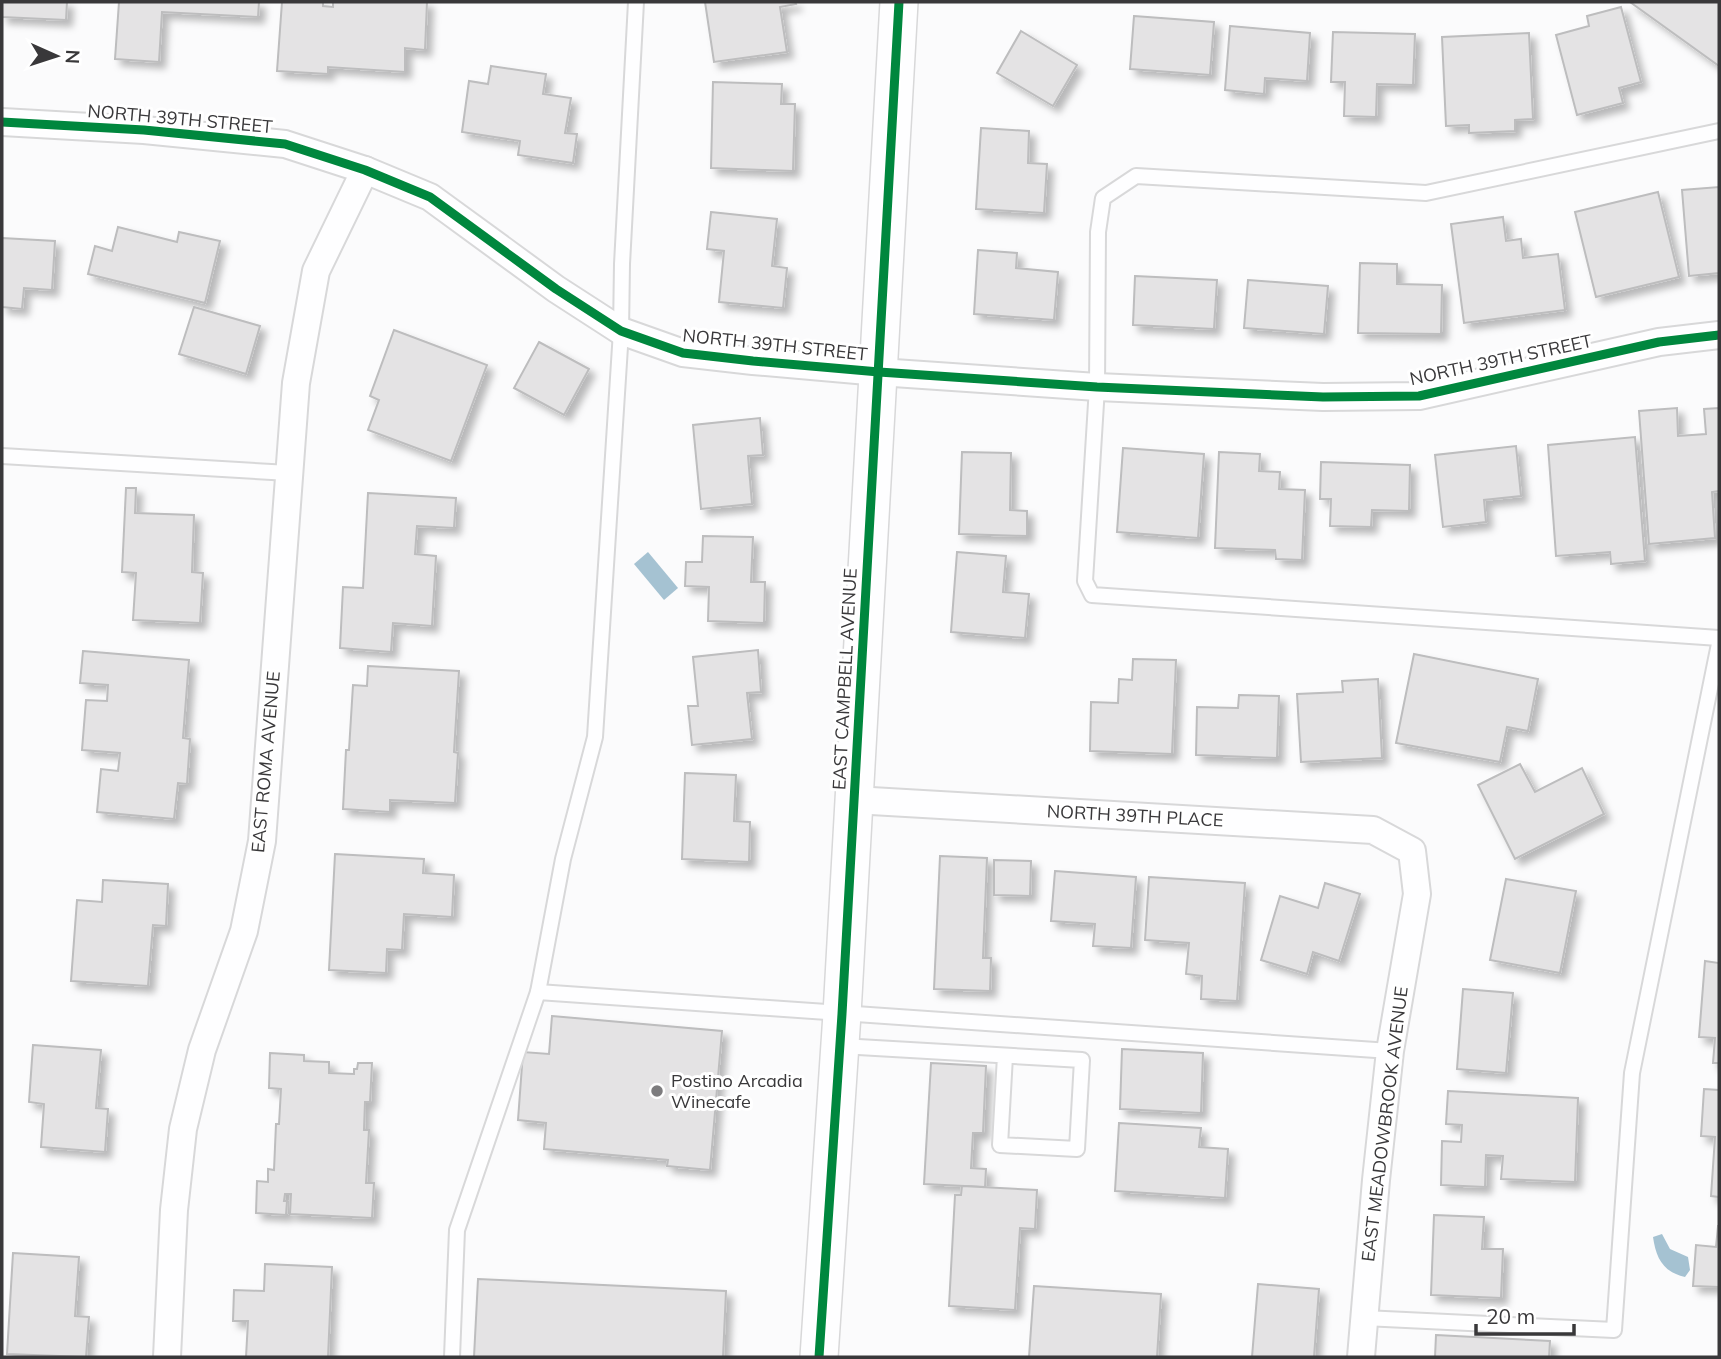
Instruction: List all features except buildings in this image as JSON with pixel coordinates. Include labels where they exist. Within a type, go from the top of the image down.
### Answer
[{"type":"street","name":"EAST CAMPBELL AVENUE","points":[[819,1357],[841,1030],[899,2]]},
{"type":"street","name":"NORTH 39TH STREET","points":[[2,122],[144,130],[285,144],[365,170],[430,197],[556,289],[621,331],[683,353],[879,373],[1097,387],[1323,397],[1419,396],[1659,342],[1719,335]]},
{"type":"street","name":"EAST ROMA AVENUE","points":[[167,1357],[174,1210],[183,1129],[202,1050],[244,931],[261,841],[296,383],[316,271],[365,170]]},
{"type":"street","name":"NORTH 39TH PLACE","points":[[853,800],[1373,830],[1412,851]]},
{"type":"street","name":"EAST MEADOWBROOK AVENUE","points":[[1362,1357],[1390,1051],[1417,894],[1412,851]]},
{"type":"lane","points":[[452,1357],[457,1230],[538,992],[563,859],[595,737],[621,331],[636,2]]},
{"type":"lane","points":[[1719,131],[1426,193],[1136,176],[1103,198],[1098,232],[1097,387],[1085,580],[1092,596],[1719,638]]},
{"type":"lane","points":[[2,456],[289,473]]},
{"type":"lane","points":[[1364,1318],[1614,1330],[1632,1073],[1719,645]]},
{"type":"lane","points":[[538,992],[841,1030],[1005,1056],[1082,1060],[1077,1149],[1000,1144],[1005,1056]]},
{"type":"lane","points":[[841,1030],[1093,1030],[1390,1051]]},
{"type":"water","points":[[648,552],[678,588],[664,600],[634,564]]},
{"type":"water","points":[[1662,1234],[1670,1249],[1688,1257],[1690,1270],[1685,1277],[1671,1272],[1659,1258],[1653,1237]]},
{"type":"cycle path","points":[[819,1357],[842,1014],[899,2]]},
{"type":"cycle path","points":[[2,122],[144,130],[285,144],[365,170],[430,197],[556,289],[621,331],[683,353],[879,372],[1097,387],[1323,397],[1419,396],[1659,342],[1719,335]]},
{"type":"place","name":"Postino Arcadia Winecafe","points":[[657,1091]]}]
